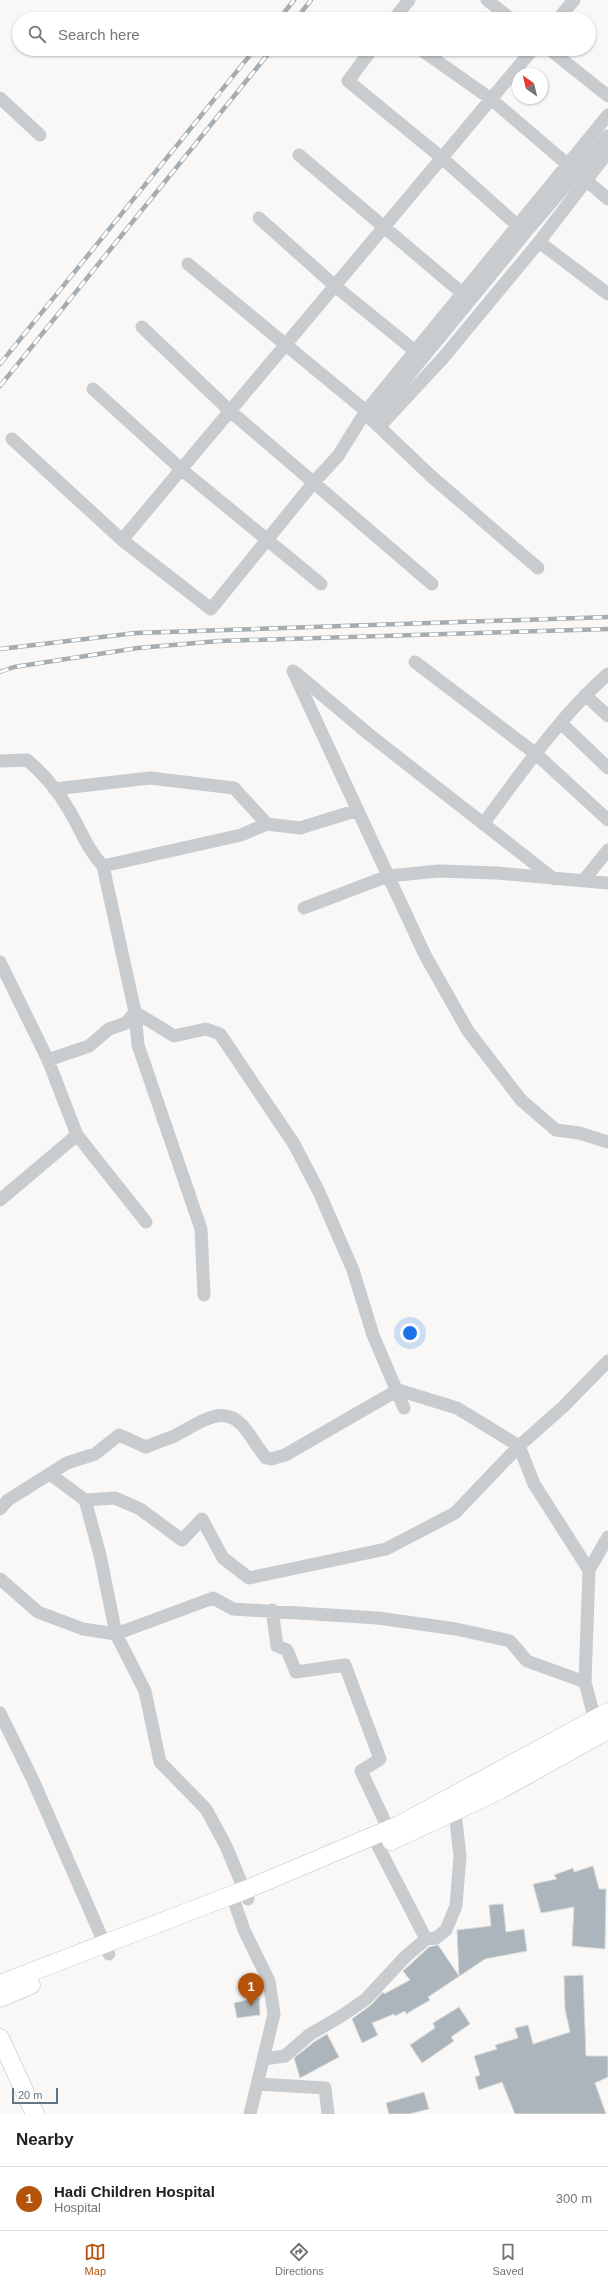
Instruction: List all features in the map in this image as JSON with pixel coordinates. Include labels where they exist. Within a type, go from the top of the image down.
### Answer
[{"type":"main road","points":[[240,1897],[389,1830],[603,1725]]},
{"type":"main road","points":[[0,1984],[107,1949],[240,1897],[378,1846],[455,1812],[500,1790],[603,1725]]},
{"type":"main road","points":[[0,1998],[107,1949]]},
{"type":"main road","points":[[0,2038],[35,2114]]},
{"type":"street","points":[[400,12],[409,0]]},
{"type":"street","points":[[487,0],[502,12]]},
{"type":"street","points":[[564,12],[574,0]]},
{"type":"street","points":[[367,56],[348,81],[442,158],[518,226]]},
{"type":"street","points":[[430,56],[492,98],[608,199]]},
{"type":"street","points":[[122,540],[527,56]]},
{"type":"street","points":[[558,56],[608,96]]},
{"type":"street","points":[[0,98],[40,135]]},
{"type":"street","points":[[372,419],[415,351],[608,115]]},
{"type":"street","points":[[12,439],[122,540],[211,609],[314,482],[372,419],[526,232],[608,136]]},
{"type":"street","points":[[372,419],[443,358],[539,242],[608,152]]},
{"type":"street","points":[[298,155],[385,226],[462,294]]},
{"type":"street","points":[[258,218],[335,286],[415,351]]},
{"type":"street","points":[[539,242],[608,294]]},
{"type":"street","points":[[188,264],[286,344],[372,419],[432,477],[538,568]]},
{"type":"street","points":[[142,327],[230,411],[432,584]]},
{"type":"street","points":[[93,389],[181,470],[266,541],[321,584]]},
{"type":"street","points":[[415,662],[536,754],[608,820]]},
{"type":"street","points":[[554,879],[371,736],[293,671],[425,955],[468,1031],[521,1100],[556,1130],[579,1132],[608,1142]]},
{"type":"street","points":[[483,824],[561,723],[585,695],[608,674]]},
{"type":"street","points":[[585,695],[608,716]]},
{"type":"street","points":[[561,723],[608,768]]},
{"type":"street","points":[[0,761],[27,760],[42,773],[69,810],[92,854],[103,866],[135,1012],[138,1045],[201,1229],[204,1295]]},
{"type":"street","points":[[54,788],[150,778],[234,788],[267,824]]},
{"type":"street","points":[[103,866],[241,835],[267,824],[300,828],[358,810]]},
{"type":"street","points":[[583,881],[608,850]]},
{"type":"street","points":[[304,908],[388,876],[440,871],[497,873],[608,883]]},
{"type":"street","points":[[0,962],[48,1060],[77,1135],[146,1222]]},
{"type":"street","points":[[48,1060],[89,1046],[109,1029],[126,1023],[135,1012]]},
{"type":"street","points":[[135,1012],[174,1036],[206,1029],[220,1034],[242,1065],[294,1144],[320,1192],[353,1270],[372,1335],[398,1390],[404,1408]]},
{"type":"street","points":[[0,1200],[77,1135]]},
{"type":"street","points":[[85,1500],[115,1498],[140,1509],[182,1540],[202,1519],[223,1558],[249,1578],[386,1549],[455,1513],[519,1446],[563,1407],[608,1361]]},
{"type":"street","points":[[0,1509],[8,1500],[67,1463],[95,1454],[119,1435],[146,1447],[173,1436],[202,1420],[221,1414],[230,1416],[242,1425],[266,1458],[271,1459],[285,1455],[398,1390],[457,1408],[519,1446],[534,1484],[588,1570]]},
{"type":"street","points":[[50,1474],[85,1500],[100,1555],[116,1634],[145,1691],[160,1762],[206,1809],[226,1846],[240,1897],[244,1930],[269,1981],[274,2014],[250,2114]]},
{"type":"street","points":[[603,1725],[584,1682],[588,1570],[608,1537]]},
{"type":"street","points":[[0,1579],[38,1612],[83,1629],[116,1634],[213,1598],[233,1609],[272,1610],[378,1618],[456,1629],[510,1641],[527,1662],[584,1682]]},
{"type":"street","points":[[272,1610],[277,1646],[287,1650],[296,1672],[345,1666],[380,1759],[361,1771],[389,1830]]},
{"type":"street","points":[[0,1713],[32,1778],[107,1949]]},
{"type":"street","points":[[264,2059],[285,2056],[309,2035],[366,1999],[404,1957],[426,1939],[436,1938],[446,1930],[456,1906],[460,1856],[455,1812]]},
{"type":"street","points":[[378,1846],[426,1939]]},
{"type":"street","points":[[258,2084],[325,2088],[328,2114]]},
{"type":"building","points":[[593,1866],[599,1889],[606,1889],[605,1949],[572,1946],[574,1907],[541,1913],[533,1884],[557,1879],[554,1875],[573,1868],[574,1872]]},
{"type":"building","points":[[503,1904],[506,1932],[524,1929],[527,1951],[485,1959],[428,1997],[430,2000],[406,2014],[405,2011],[395,2016],[394,2014],[372,2023],[378,2035],[362,2043],[352,2019],[371,2005],[383,1992],[384,1994],[410,1980],[403,1971],[429,1947],[438,1945],[459,1976],[457,1930],[491,1926],[489,1905]]},
{"type":"building","points":[[583,1975],[586,2056],[608,2056],[608,2077],[595,2083],[606,2114],[515,2114],[502,2082],[479,2090],[475,2077],[480,2075],[474,2056],[497,2049],[495,2045],[518,2038],[515,2028],[528,2025],[533,2044],[570,2032],[565,2009],[564,1976]]},
{"type":"building","points":[[259,1997],[260,2015],[237,2018],[234,2003]]},
{"type":"building","points":[[459,2007],[470,2024],[451,2037],[454,2041],[422,2063],[410,2045],[435,2028],[433,2023]]},
{"type":"building","points":[[327,2034],[339,2057],[300,2078],[294,2058]]},
{"type":"building","points":[[424,2092],[429,2109],[409,2114],[389,2114],[386,2103]]},
{"type":"railway","points":[[285,12],[294,0]]},
{"type":"railway","points":[[302,12],[311,0]]},
{"type":"railway","points":[[0,364],[249,56]]},
{"type":"railway","points":[[0,386],[266,56]]},
{"type":"railway","points":[[0,649],[136,633],[608,617]]},
{"type":"railway","points":[[0,672],[14,667],[138,648],[219,641],[608,629]]},
{"type":"place","name":"Hadi Children Hospital","points":[[251,2006]]}]
